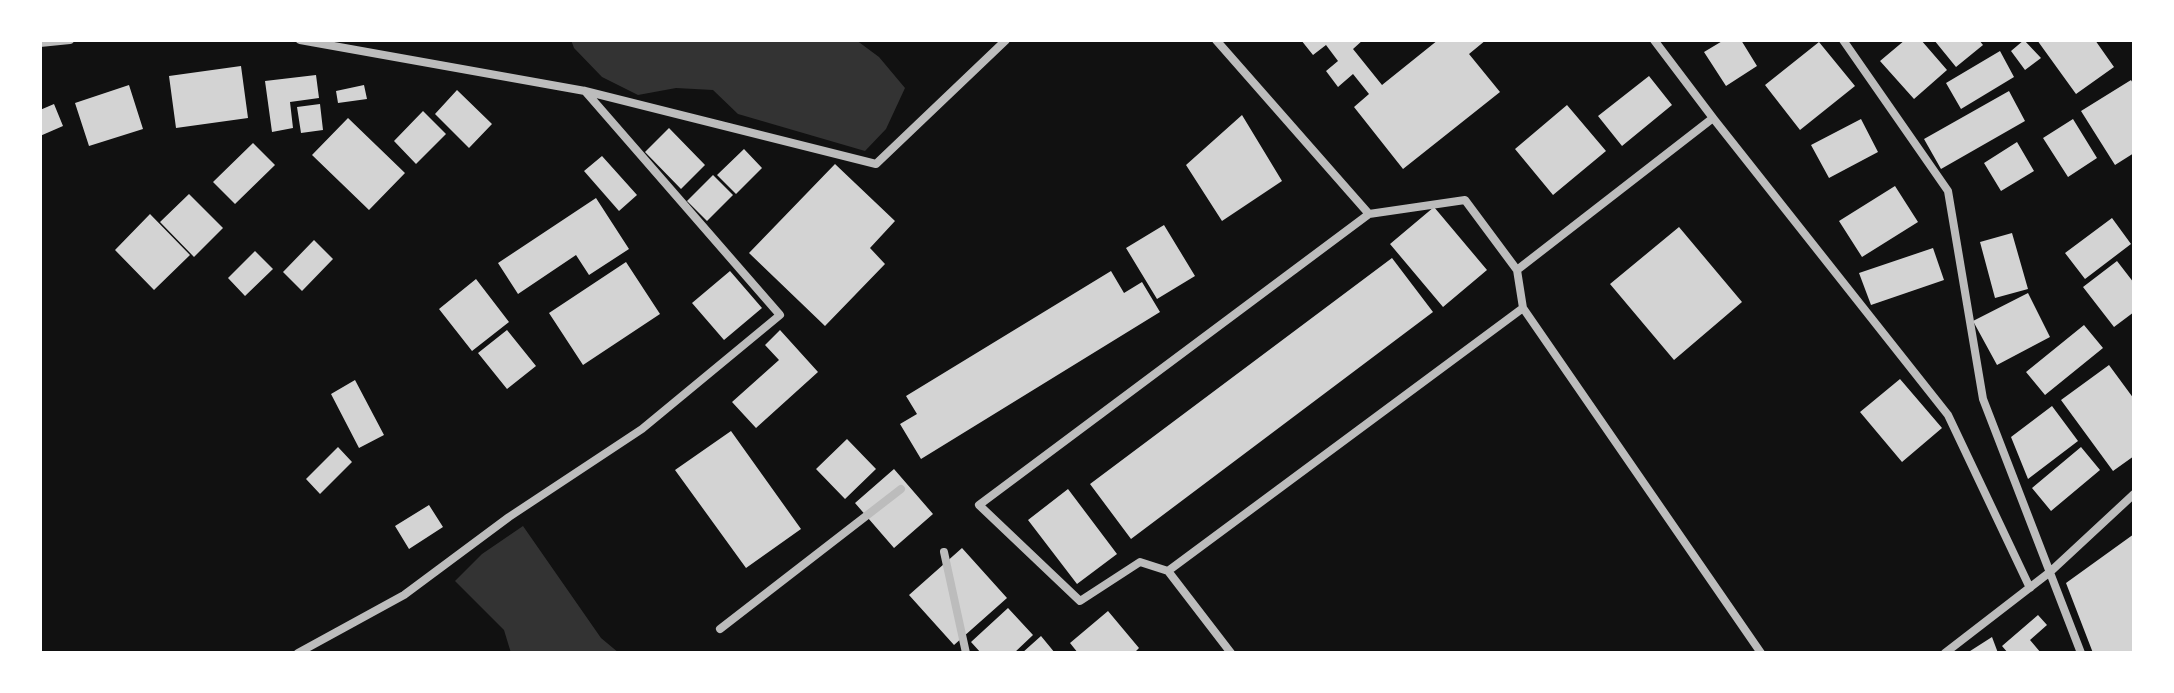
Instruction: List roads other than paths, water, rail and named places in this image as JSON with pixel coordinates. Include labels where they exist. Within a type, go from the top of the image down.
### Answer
[{"type":"street","points":[[40,43],[70,40]]},
{"type":"street","points":[[300,40],[585,91],[876,164],[1006,40]]},
{"type":"street","points":[[1216,40],[1369,214]]},
{"type":"street","points":[[1654,40],[1948,415],[2030,588]]},
{"type":"street","points":[[1843,40],[1948,191],[1983,399],[2081,653]]},
{"type":"street","points":[[298,653],[404,595],[509,517],[642,429],[780,315],[585,91]]},
{"type":"street","points":[[1517,270],[1713,118]]},
{"type":"street","points":[[1231,653],[1168,571],[1140,562],[1080,601],[979,505],[1369,214],[1465,200],[1517,270],[1523,308],[1761,653]]},
{"type":"street","points":[[1168,571],[1523,308]]},
{"type":"street","points":[[720,629],[901,489]]},
{"type":"street","points":[[1945,653],[2050,572],[2134,494]]},
{"type":"street","points":[[944,552],[966,653]]}]
